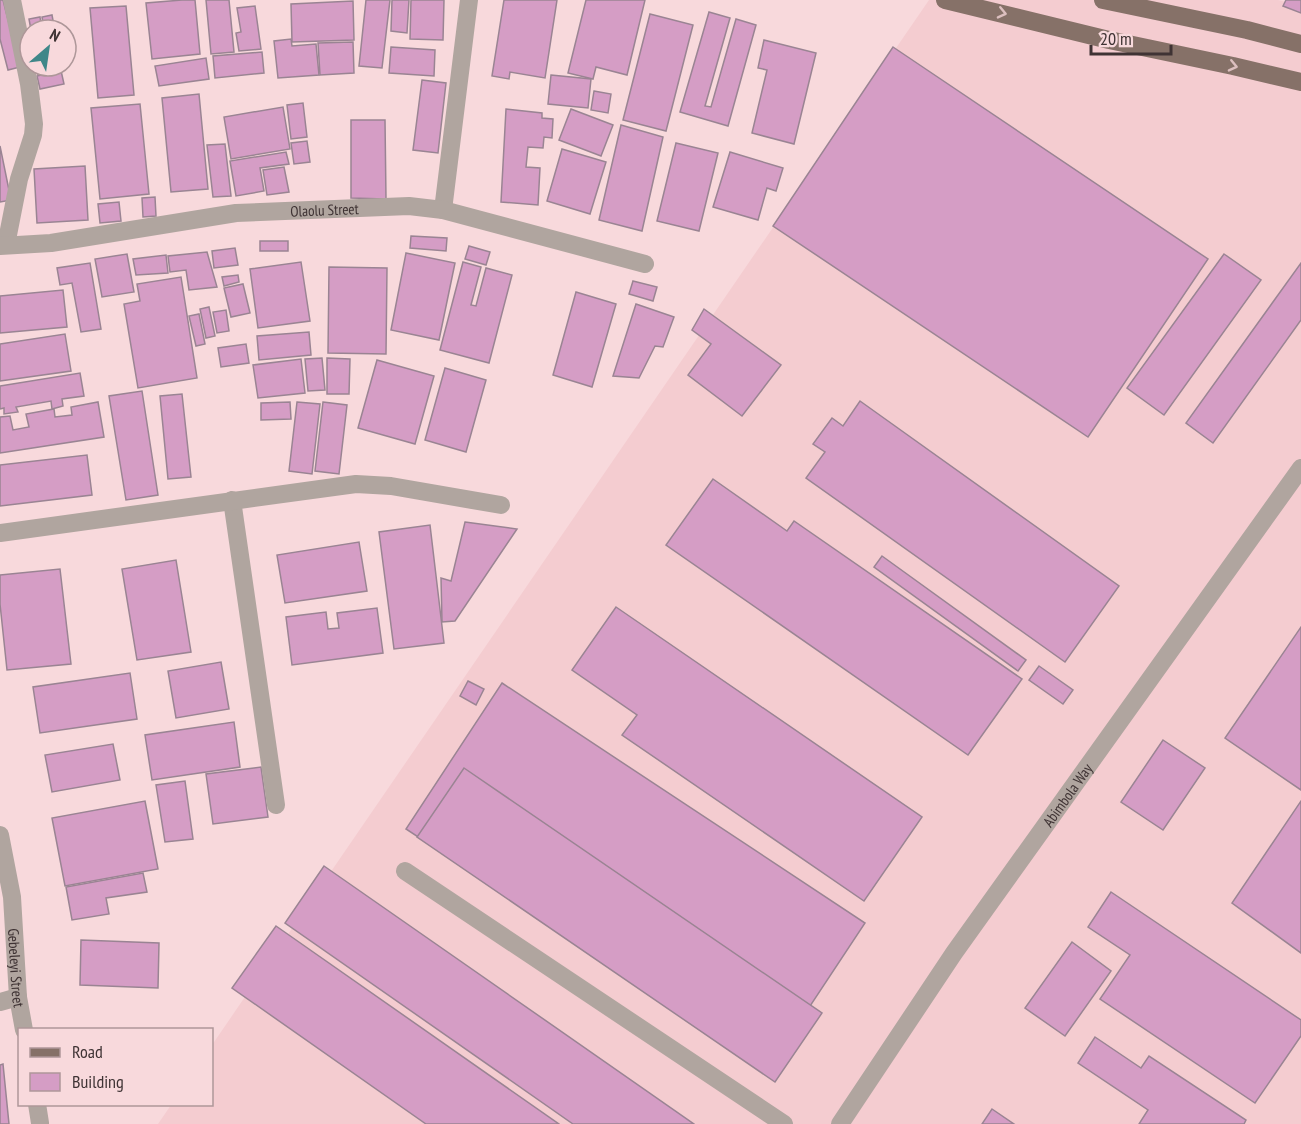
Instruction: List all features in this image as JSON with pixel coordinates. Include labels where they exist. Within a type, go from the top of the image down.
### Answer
[{"type":"main road","points":[[945,0],[1109,40],[1301,82]]},
{"type":"main road","points":[[1103,0],[1247,30],[1301,44]]},
{"type":"street","points":[[3,246],[34,124],[29,84],[12,0]]},
{"type":"street","points":[[443,210],[469,0]]},
{"type":"street","name":"Olaolu Street","points":[[3,246],[51,243],[236,213],[409,206],[443,210],[645,264]]},
{"type":"street","name":"Abimbola Way","points":[[840,1124],[954,953],[1301,468]]},
{"type":"street","points":[[0,533],[356,484],[391,486],[501,505]]},
{"type":"street","points":[[232,500],[276,806]]},
{"type":"street","name":"Gebeleyi Street","points":[[0,835],[12,897],[18,997],[24,1028]]},
{"type":"street","points":[[405,871],[784,1124]]},
{"type":"street","points":[[0,1002],[18,997]]},
{"type":"street","points":[[37,1106],[40,1123]]},
{"type":"shaded area","points":[[929,0],[1278,0],[1301,6],[1301,1124],[158,1124],[170,1106],[213,1106],[213,1044]]},
{"type":"building","points":[[0,0],[3,0],[18,59],[18,68],[8,70],[0,39]]},
{"type":"building","points":[[195,0],[200,54],[152,59],[146,3]]},
{"type":"building","points":[[206,0],[229,0],[234,52],[211,54]]},
{"type":"building","points":[[366,0],[390,0],[382,68],[359,66]]},
{"type":"building","points":[[392,0],[409,0],[407,33],[391,31]]},
{"type":"building","points":[[411,0],[444,0],[443,40],[410,39]]},
{"type":"building","points":[[504,0],[557,0],[545,78],[510,72],[509,79],[492,76]]},
{"type":"building","points":[[586,0],[645,0],[627,75],[596,67],[593,79],[568,73]]},
{"type":"building","points":[[1286,0],[1301,0],[1301,13],[1283,6]]},
{"type":"building","points":[[353,1],[354,40],[292,42],[291,4]]},
{"type":"building","points":[[126,6],[134,95],[98,98],[90,8]]},
{"type":"building","points":[[255,6],[261,49],[239,51],[236,33],[241,32],[237,8]]},
{"type":"building","points":[[709,12],[730,18],[705,106],[711,107],[736,19],[756,25],[728,126],[680,112]]},
{"type":"building","points":[[650,14],[693,25],[666,131],[623,120]]},
{"type":"building","points":[[291,39],[292,46],[316,44],[319,75],[278,78],[274,41]]},
{"type":"building","points":[[764,40],[816,53],[794,144],[752,133],[767,70],[758,68]]},
{"type":"building","points":[[353,42],[354,73],[320,75],[318,43]]},
{"type":"building","points":[[391,47],[435,50],[434,76],[389,73]]},
{"type":"building","points":[[893,47],[1208,259],[1088,437],[773,226]]},
{"type":"building","points":[[262,52],[264,73],[215,78],[213,56]]},
{"type":"building","points":[[206,58],[209,79],[159,86],[155,66]]},
{"type":"building","points":[[551,75],[591,79],[588,108],[548,104]]},
{"type":"building","points":[[37,78],[63,78],[64,84],[40,89]]},
{"type":"building","points":[[422,80],[446,83],[438,153],[413,150]]},
{"type":"building","points":[[594,91],[611,94],[608,113],[591,110]]},
{"type":"building","points":[[199,94],[208,189],[171,192],[162,98]]},
{"type":"building","points":[[303,103],[307,137],[291,139],[287,105]]},
{"type":"building","points":[[140,104],[149,194],[100,199],[91,108]]},
{"type":"building","points":[[283,107],[290,149],[231,159],[224,117]]},
{"type":"building","points":[[506,109],[542,113],[542,118],[553,119],[552,138],[544,137],[543,148],[528,147],[526,167],[540,168],[538,205],[501,202]]},
{"type":"building","points":[[571,109],[613,125],[601,156],[559,140]]},
{"type":"building","points":[[351,120],[385,120],[386,199],[351,198]]},
{"type":"building","points":[[621,125],[663,137],[642,231],[599,220]]},
{"type":"building","points":[[307,141],[310,162],[294,164],[291,143]]},
{"type":"building","points":[[676,143],[718,153],[699,231],[657,221]]},
{"type":"building","points":[[225,144],[231,196],[213,197],[207,145]]},
{"type":"building","points":[[0,146],[11,200],[0,202]]},
{"type":"building","points":[[562,149],[606,162],[590,214],[547,201]]},
{"type":"building","points":[[286,152],[289,164],[260,168],[264,191],[236,196],[230,161]]},
{"type":"building","points":[[730,152],[783,168],[776,191],[767,188],[758,220],[713,207]]},
{"type":"building","points":[[85,166],[88,220],[37,223],[34,169]]},
{"type":"building","points":[[284,167],[289,192],[267,195],[263,170]]},
{"type":"building","points":[[155,197],[156,216],[143,217],[142,198]]},
{"type":"building","points":[[119,202],[121,221],[100,223],[98,204]]},
{"type":"building","points":[[411,236],[447,238],[446,251],[410,248]]},
{"type":"building","points":[[260,241],[288,241],[288,251],[260,251]]},
{"type":"building","points":[[469,246],[490,252],[486,265],[465,259]]},
{"type":"building","points":[[235,248],[238,265],[214,268],[212,251]]},
{"type":"building","points":[[207,252],[217,287],[189,290],[186,270],[170,272],[168,256]]},
{"type":"building","points":[[406,253],[455,263],[439,340],[391,330]]},
{"type":"building","points":[[127,254],[134,292],[102,297],[95,259]]},
{"type":"building","points":[[1224,254],[1261,280],[1164,415],[1127,388]]},
{"type":"building","points":[[166,255],[168,273],[136,275],[133,259]]},
{"type":"building","points":[[301,262],[310,321],[258,328],[250,269]]},
{"type":"building","points":[[463,262],[481,267],[471,305],[476,306],[486,268],[512,275],[489,363],[440,350]]},
{"type":"building","points":[[90,263],[101,329],[81,332],[72,283],[60,285],[57,268]]},
{"type":"building","points":[[1301,263],[1301,320],[1213,443],[1186,423]]},
{"type":"building","points":[[329,267],[387,268],[386,354],[328,353]]},
{"type":"building","points":[[238,275],[239,282],[224,286],[222,277]]},
{"type":"building","points":[[181,277],[197,378],[138,388],[124,304],[140,301],[137,284]]},
{"type":"building","points":[[633,281],[657,287],[653,301],[629,294]]},
{"type":"building","points":[[243,284],[250,313],[231,317],[224,288]]},
{"type":"building","points":[[63,290],[67,327],[0,333],[0,296]]},
{"type":"building","points":[[576,292],[616,304],[592,387],[553,375]]},
{"type":"building","points":[[636,304],[674,317],[663,347],[655,346],[639,378],[613,376]]},
{"type":"building","points":[[209,307],[215,336],[206,338],[200,309]]},
{"type":"building","points":[[704,309],[781,365],[742,416],[688,375],[711,344],[692,330]]},
{"type":"building","points":[[226,310],[229,331],[217,333],[213,312]]},
{"type":"building","points":[[199,314],[205,344],[196,346],[189,316]]},
{"type":"building","points":[[309,332],[311,355],[259,360],[257,336]]},
{"type":"building","points":[[65,334],[71,371],[0,381],[0,344]]},
{"type":"building","points":[[246,344],[249,363],[221,367],[218,348]]},
{"type":"building","points":[[322,358],[325,390],[308,391],[305,359]]},
{"type":"building","points":[[327,358],[350,359],[349,394],[327,394]]},
{"type":"building","points":[[301,359],[305,393],[258,398],[253,365]]},
{"type":"building","points":[[377,360],[434,376],[415,444],[358,428]]},
{"type":"building","points":[[445,368],[486,380],[466,452],[425,440]]},
{"type":"building","points":[[80,373],[84,396],[62,399],[63,406],[52,409],[51,401],[16,407],[18,412],[4,414],[4,408],[0,409],[0,386]]},
{"type":"building","points":[[142,391],[158,495],[126,500],[109,396]]},
{"type":"building","points":[[182,394],[191,477],[168,479],[160,396]]},
{"type":"building","points":[[860,401],[1119,586],[1065,662],[806,478],[825,452],[813,444],[832,418],[843,426]]},
{"type":"building","points":[[98,402],[104,437],[0,453],[0,417],[10,416],[13,430],[29,427],[26,414],[54,409],[55,417],[72,415],[71,407]]},
{"type":"building","points":[[290,402],[291,419],[261,420],[261,403]]},
{"type":"building","points":[[297,402],[320,404],[312,474],[289,471]]},
{"type":"building","points":[[323,402],[347,405],[339,474],[315,471]]},
{"type":"building","points":[[87,455],[92,495],[0,506],[0,465]]},
{"type":"building","points":[[713,479],[787,531],[794,521],[1022,679],[968,755],[666,545]]},
{"type":"building","points":[[465,522],[517,529],[455,621],[442,622],[441,578],[451,581]]},
{"type":"building","points":[[430,525],[444,643],[394,649],[379,532]]},
{"type":"building","points":[[359,542],[367,591],[285,603],[277,555]]},
{"type":"building","points":[[882,556],[1026,660],[1018,671],[874,567]]},
{"type":"building","points":[[176,560],[191,652],[137,660],[122,569]]},
{"type":"building","points":[[60,569],[71,664],[7,670],[0,604],[0,575]]},
{"type":"building","points":[[616,607],[922,817],[864,901],[622,735],[637,715],[572,670]]},
{"type":"building","points":[[377,608],[383,653],[292,665],[286,617],[326,612],[328,629],[339,628],[337,613]]},
{"type":"building","points":[[1301,627],[1301,790],[1225,738]]},
{"type":"building","points":[[221,662],[229,709],[176,718],[168,671]]},
{"type":"building","points":[[1039,666],[1073,690],[1063,704],[1029,680]]},
{"type":"building","points":[[130,673],[137,719],[40,733],[33,687]]},
{"type":"building","points":[[468,681],[484,689],[476,705],[460,696]]},
{"type":"building","points":[[502,683],[865,923],[769,1068],[406,829]]},
{"type":"building","points":[[234,722],[240,767],[152,780],[145,735]]},
{"type":"building","points":[[1163,740],[1205,768],[1163,830],[1121,802]]},
{"type":"building","points":[[113,744],[120,780],[52,792],[45,755]]},
{"type":"building","points":[[261,767],[268,817],[213,824],[206,774]]},
{"type":"building","points":[[464,768],[822,1013],[775,1082],[417,837]]},
{"type":"building","points":[[185,781],[193,839],[165,842],[156,785]]},
{"type":"building","points":[[145,801],[158,869],[65,886],[52,818]]},
{"type":"building","points":[[1301,801],[1301,953],[1232,903]]},
{"type":"building","points":[[324,866],[694,1124],[573,1124],[285,923]]},
{"type":"building","points":[[143,873],[147,892],[106,898],[109,914],[72,920],[66,887]]},
{"type":"building","points":[[1111,892],[1301,1020],[1301,1036],[1255,1103],[1100,999],[1130,955],[1088,927]]},
{"type":"building","points":[[276,926],[559,1124],[426,1124],[232,988]]},
{"type":"building","points":[[81,940],[159,943],[158,988],[80,985]]},
{"type":"building","points":[[1072,942],[1111,971],[1065,1036],[1025,1008]]},
{"type":"building","points":[[1095,1037],[1141,1068],[1149,1056],[1246,1120],[1244,1124],[1139,1124],[1148,1110],[1078,1063]]},
{"type":"building","points":[[3,1064],[9,1124],[0,1124],[0,1065]]},
{"type":"building","points":[[992,1109],[1014,1124],[982,1124]]}]
